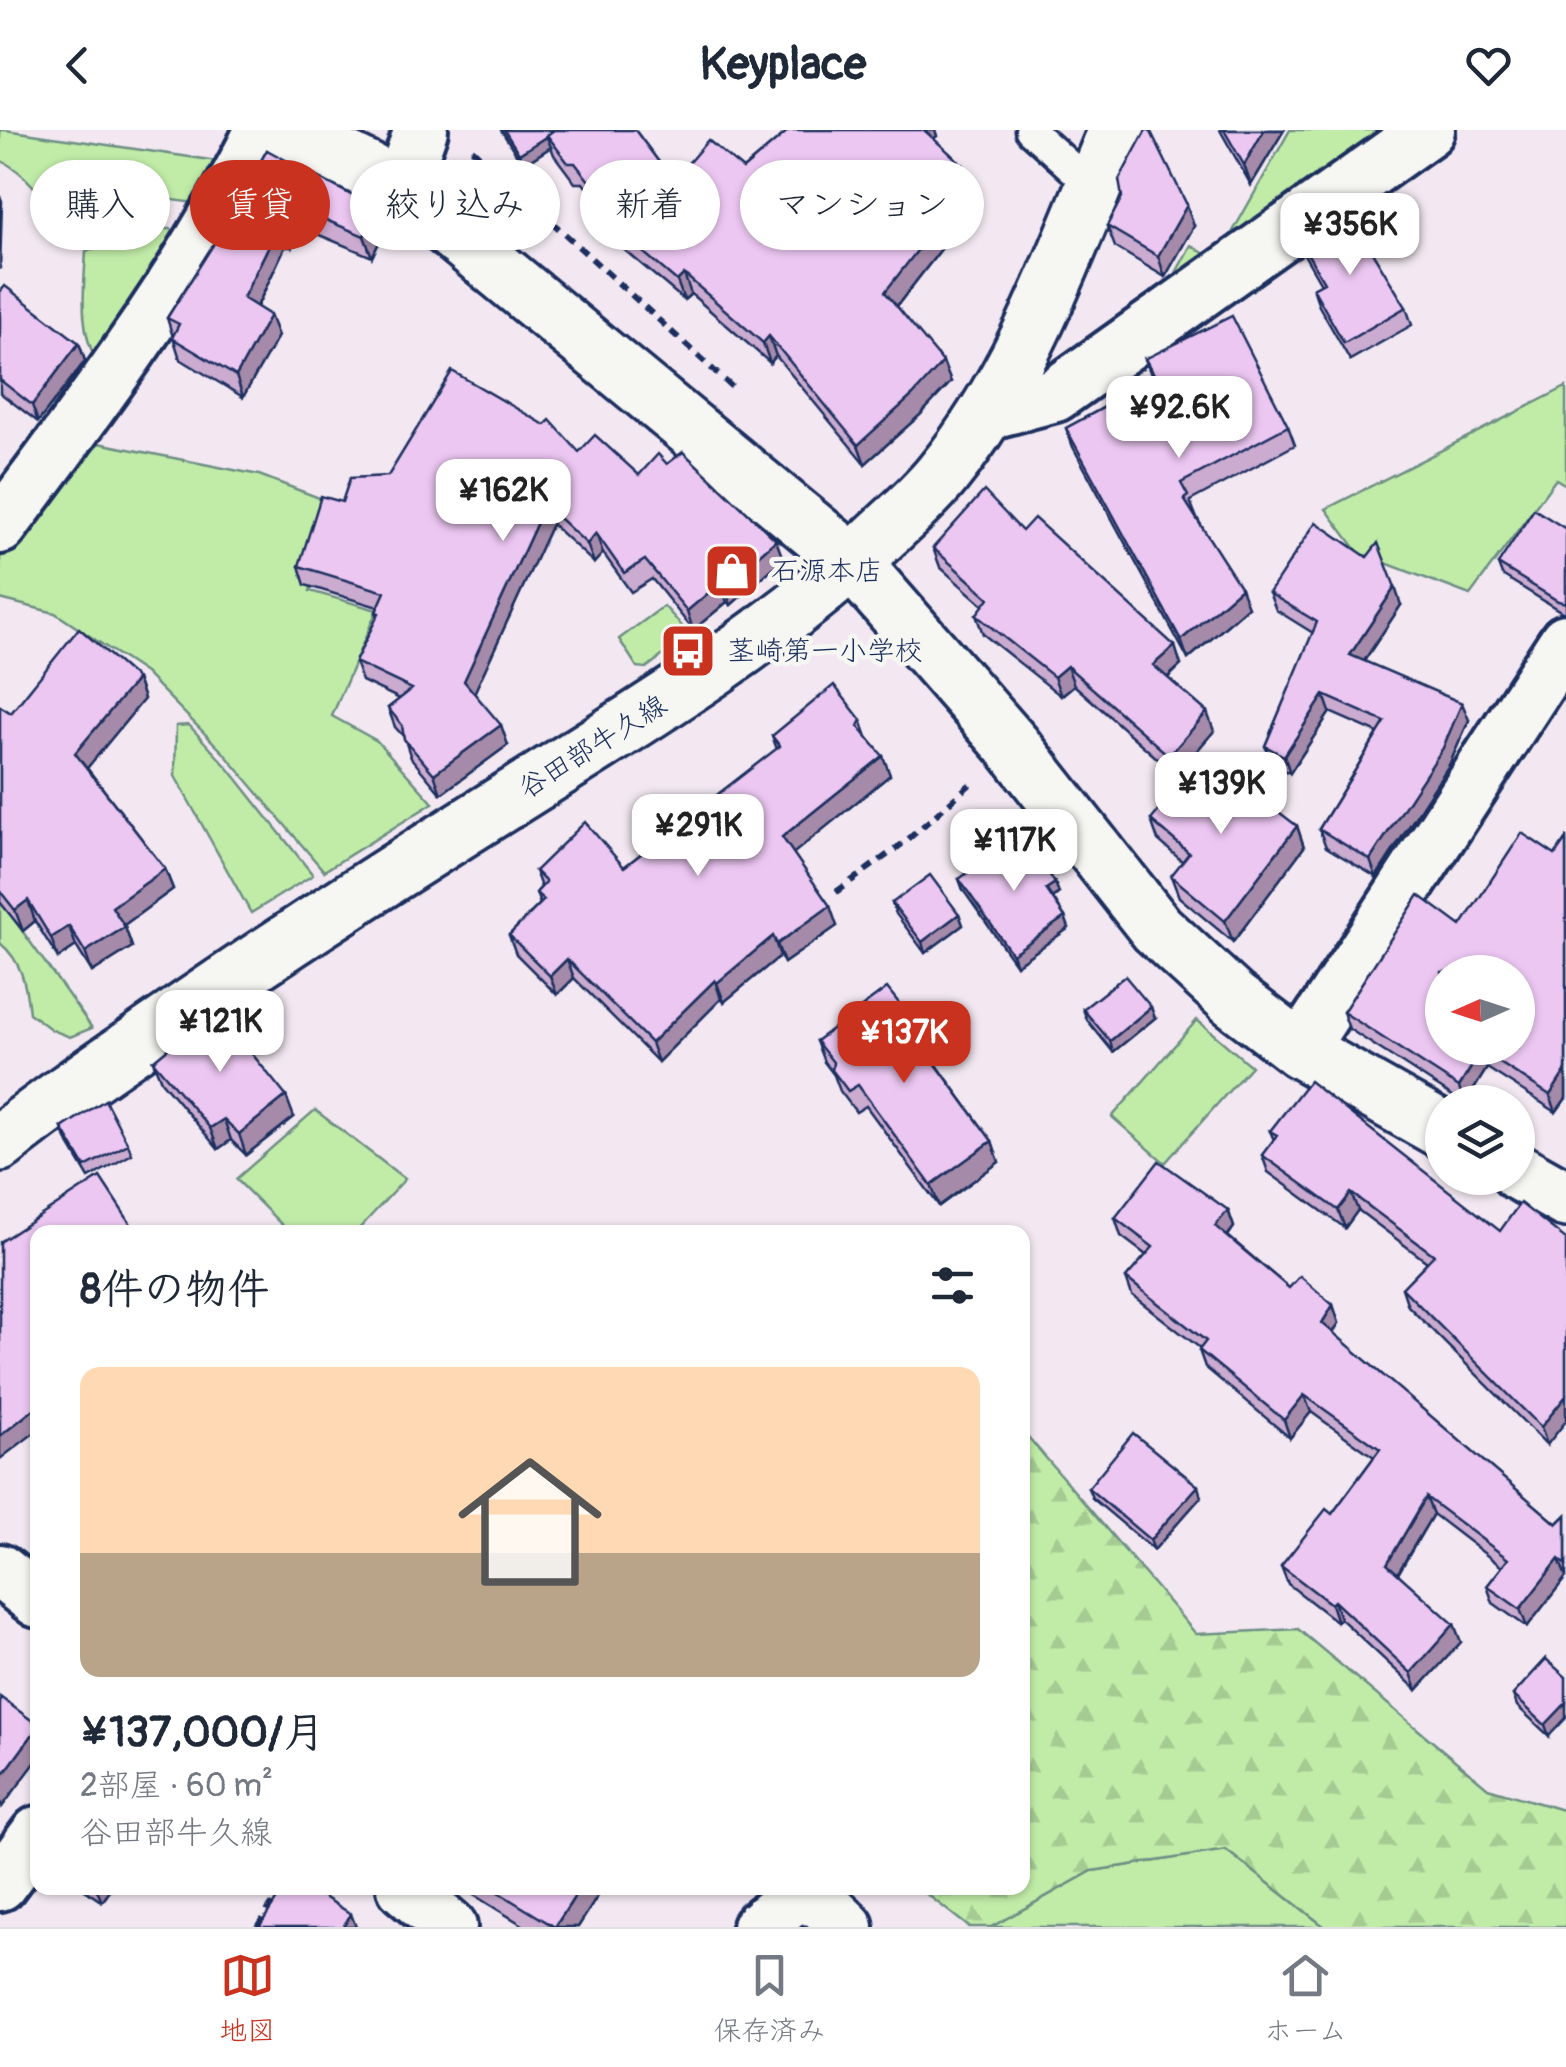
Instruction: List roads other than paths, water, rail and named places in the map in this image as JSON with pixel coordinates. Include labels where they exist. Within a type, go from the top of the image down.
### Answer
[{"type":"street","points":[[0,527],[123,363],[236,183],[262,130],[353,160]]},
{"type":"street","name":"谷田部牛久線","points":[[0,1143],[229,981],[675,695],[776,626],[852,562],[930,488],[987,413],[1028,340],[1117,130]]},
{"type":"street","points":[[987,413],[1054,395],[1428,130]]},
{"type":"street","points":[[423,160],[442,135]]},
{"type":"street","points":[[474,250],[852,562],[1014,746],[1157,929],[1233,998],[1300,1050],[1425,1120]]},
{"type":"street","points":[[1300,1050],[1566,641]]},
{"type":"street","points":[[1535,1182],[1566,1199]]},
{"type":"street","points":[[0,1571],[30,1594]]},
{"type":"street","points":[[0,1884],[30,1844]]},
{"type":"street","points":[[412,1895],[450,1927]]},
{"type":"street","points":[[759,1927],[792,1899],[817,1898],[847,1927]]},
{"type":"lane","points":[[1030,130],[1092,187]]},
{"type":"place","name":"石源本店","points":[[732,571]]},
{"type":"place","name":"茎崎第一小学校","points":[[688,651]]}]
